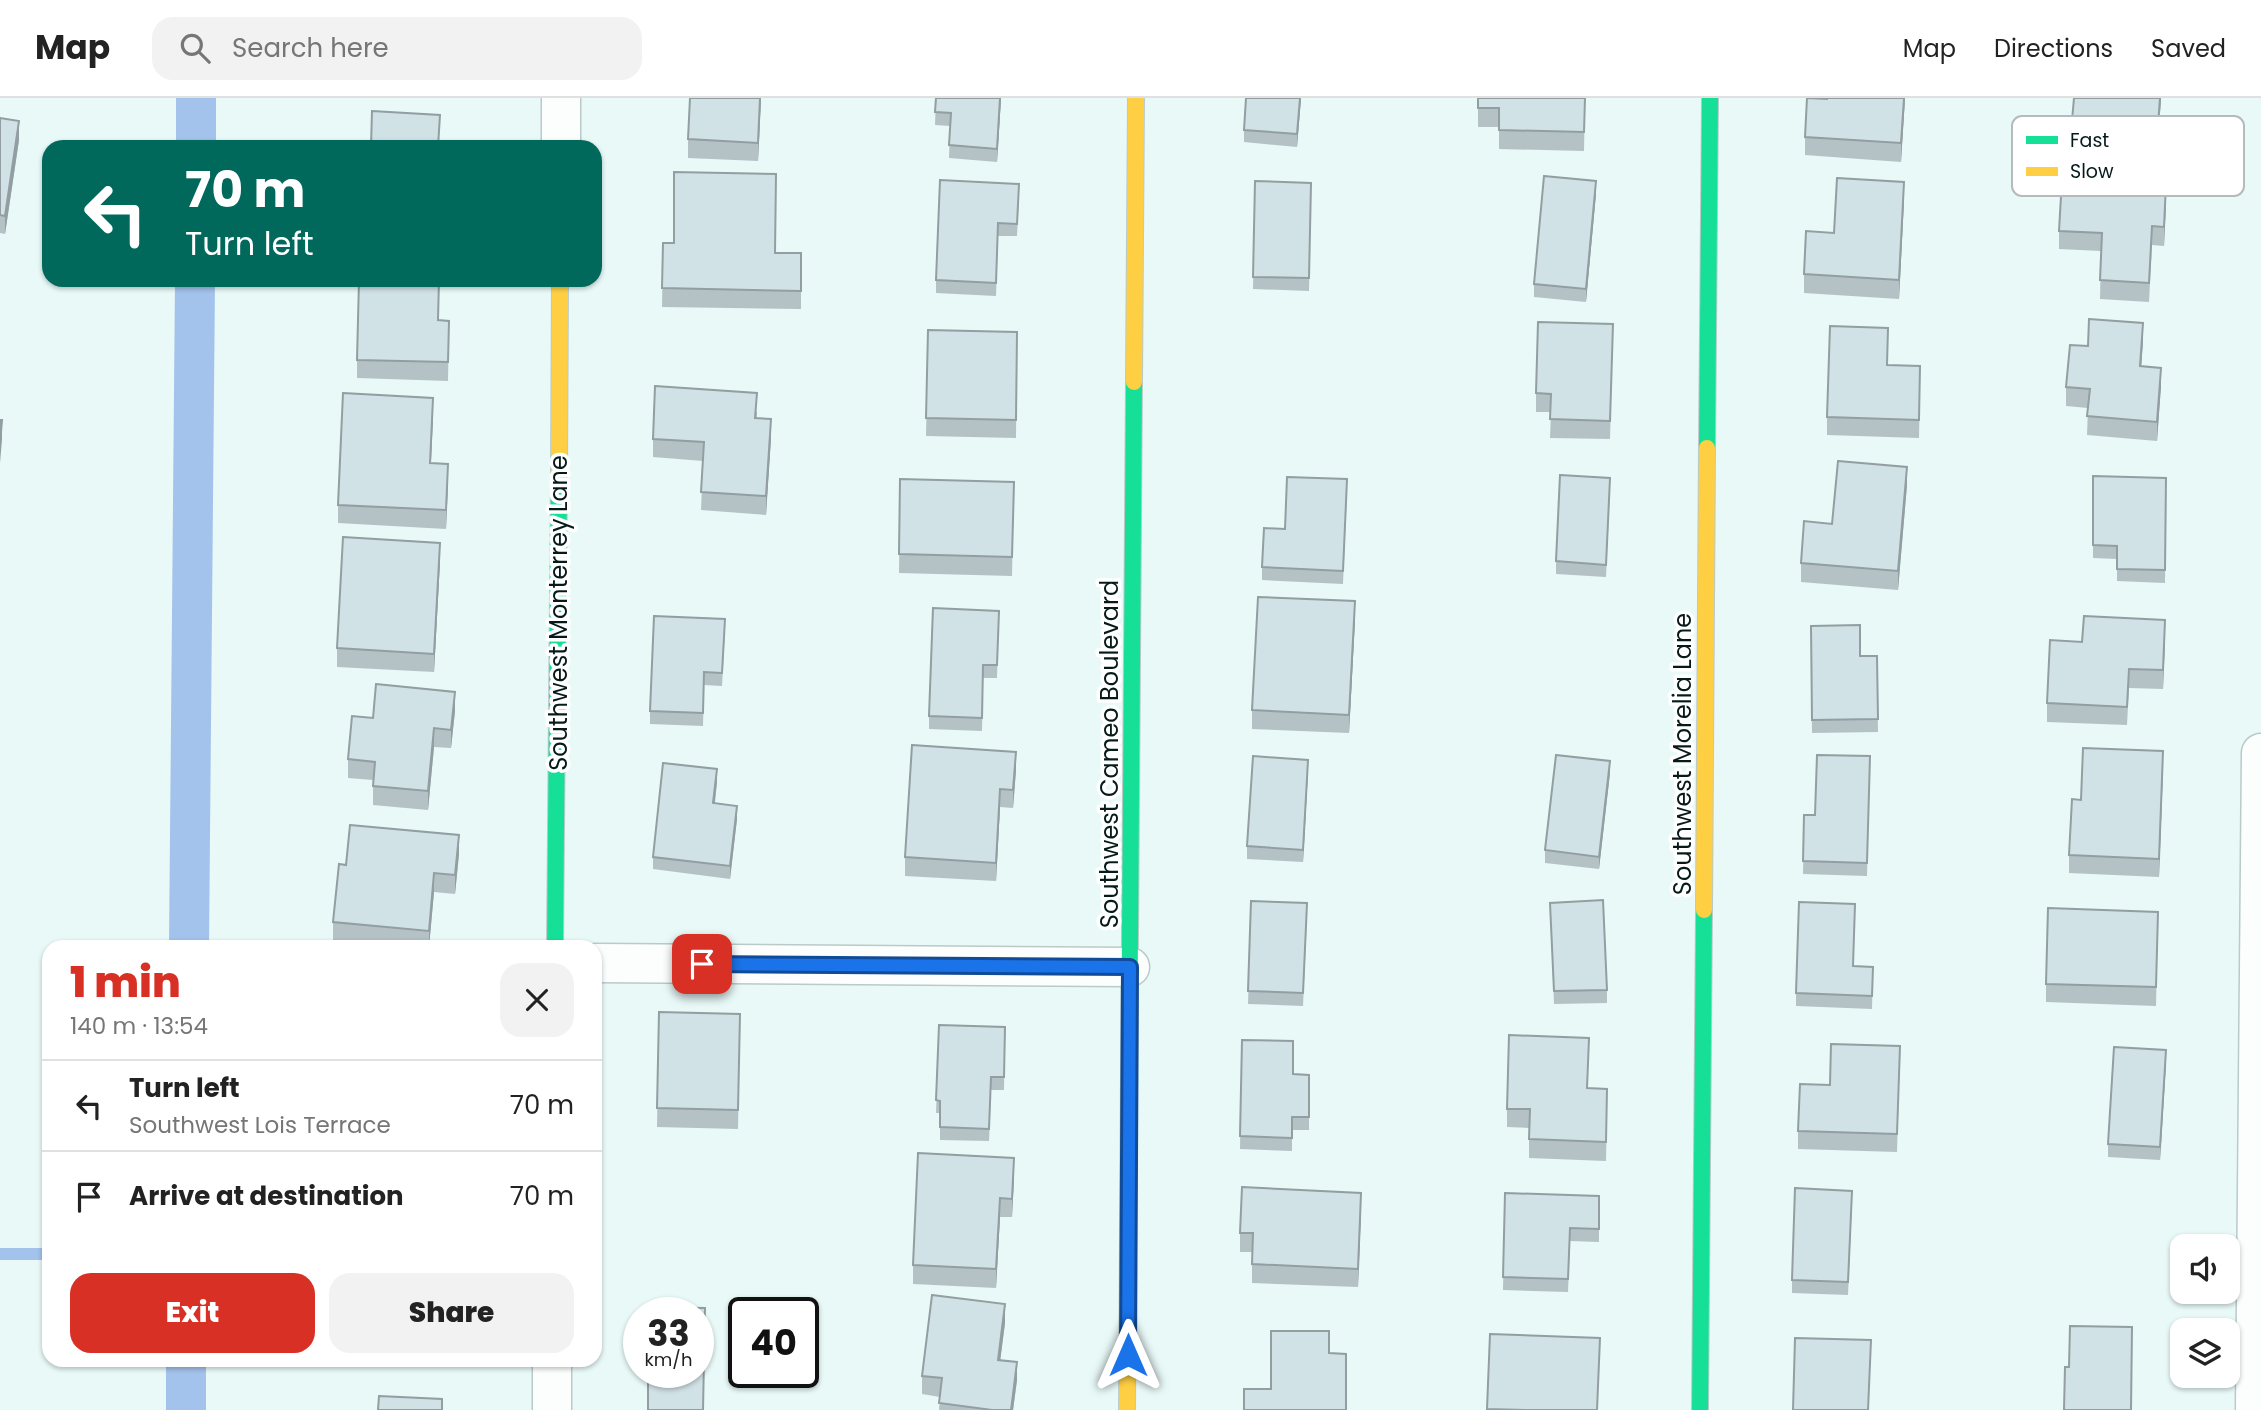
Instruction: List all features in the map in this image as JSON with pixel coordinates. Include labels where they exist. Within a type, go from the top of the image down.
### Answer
[{"type":"street","points":[[561,98],[561,140]]},
{"type":"street","name":"Southwest Cameo Boulevard","points":[[1127,1410],[1136,98]]},
{"type":"street","name":"Southwest Morelia Lane","points":[[1700,1410],[1710,98]]},
{"type":"street","name":"Southwest Monterrey Lane","points":[[555,940],[560,287]]},
{"type":"street","points":[[2255,1410],[2261,753]]},
{"type":"street","points":[[602,963],[1130,967]]},
{"type":"street","points":[[552,1367],[552,1410]]},
{"type":"building","points":[[690,98],[760,98],[758,143],[688,139]]},
{"type":"building","points":[[936,98],[1000,98],[997,149],[949,145],[951,113],[935,112]]},
{"type":"building","points":[[1246,98],[1300,98],[1297,134],[1244,130]]},
{"type":"building","points":[[1478,98],[1585,98],[1584,132],[1499,130],[1499,108],[1478,108]]},
{"type":"building","points":[[1807,98],[1904,98],[1901,143],[1805,137]]},
{"type":"building","points":[[2074,98],[2160,98],[2159,116],[2072,116]]},
{"type":"building","points":[[372,111],[440,115],[438,140],[371,140]]},
{"type":"building","points":[[0,118],[19,121],[5,216],[0,215]]},
{"type":"building","points":[[674,172],[776,174],[775,253],[801,253],[801,291],[662,288],[663,243],[674,243]]},
{"type":"building","points":[[1544,176],[1596,181],[1586,289],[1534,284]]},
{"type":"building","points":[[1837,178],[1904,182],[1899,280],[1804,274],[1806,231],[1834,233]]},
{"type":"building","points":[[940,180],[1019,184],[1017,224],[998,223],[996,283],[936,280]]},
{"type":"building","points":[[1255,181],[1311,183],[1309,278],[1253,277]]},
{"type":"building","points":[[2061,196],[2165,196],[2164,227],[2152,226],[2149,283],[2100,280],[2102,233],[2059,231]]},
{"type":"building","points":[[359,287],[439,287],[438,320],[449,321],[448,362],[357,360]]},
{"type":"building","points":[[2089,319],[2143,323],[2140,366],[2161,368],[2157,422],[2087,416],[2090,389],[2066,387],[2070,345],[2088,346]]},
{"type":"building","points":[[1538,322],[1613,324],[1610,421],[1550,419],[1551,394],[1536,393]]},
{"type":"building","points":[[1830,326],[1888,328],[1887,365],[1920,366],[1919,420],[1827,417]]},
{"type":"building","points":[[928,330],[1017,332],[1016,420],[926,418]]},
{"type":"building","points":[[655,386],[757,393],[755,418],[771,419],[766,496],[701,492],[704,442],[653,439]]},
{"type":"building","points":[[343,393],[433,398],[430,463],[448,464],[446,510],[338,505]]},
{"type":"building","points":[[1838,461],[1907,467],[1898,571],[1801,563],[1804,521],[1832,524]]},
{"type":"building","points":[[1560,475],[1610,478],[1606,565],[1556,561]]},
{"type":"building","points":[[2093,476],[2166,478],[2165,570],[2117,569],[2117,546],[2093,545]]},
{"type":"building","points":[[1287,477],[1347,479],[1343,571],[1262,567],[1264,528],[1285,529]]},
{"type":"building","points":[[900,479],[1014,482],[1012,557],[899,554]]},
{"type":"building","points":[[343,537],[440,543],[434,654],[337,648]]},
{"type":"building","points":[[1258,597],[1355,601],[1349,715],[1252,710]]},
{"type":"building","points":[[933,608],[999,611],[997,665],[983,665],[982,718],[929,716]]},
{"type":"building","points":[[654,616],[725,619],[722,673],[704,672],[703,713],[650,711]]},
{"type":"building","points":[[2084,616],[2165,620],[2163,670],[2129,669],[2127,707],[2047,703],[2050,640],[2082,642]]},
{"type":"building","points":[[1860,625],[1860,656],[1877,656],[1878,719],[1812,720],[1811,626]]},
{"type":"building","points":[[376,684],[455,692],[451,730],[434,728],[428,791],[373,786],[375,762],[348,759],[352,716],[373,718]]},
{"type":"building","points":[[912,745],[1016,752],[1013,790],[1000,789],[996,863],[905,857]]},
{"type":"building","points":[[2083,748],[2163,751],[2159,859],[2069,855],[2072,799],[2081,800]]},
{"type":"building","points":[[1556,755],[1610,761],[1599,857],[1545,850]]},
{"type":"building","points":[[1817,755],[1870,756],[1867,863],[1803,861],[1804,815],[1815,815]]},
{"type":"building","points":[[1253,756],[1308,760],[1303,850],[1247,846]]},
{"type":"building","points":[[663,763],[717,769],[713,803],[737,806],[730,866],[653,857]]},
{"type":"building","points":[[350,825],[459,835],[455,875],[434,873],[429,931],[333,922],[339,864],[346,865]]},
{"type":"building","points":[[1603,900],[1607,990],[1554,991],[1550,903]]},
{"type":"building","points":[[1251,901],[1307,903],[1303,993],[1248,991]]},
{"type":"building","points":[[1799,902],[1855,904],[1853,966],[1873,967],[1872,996],[1796,993]]},
{"type":"building","points":[[2048,908],[2158,912],[2156,987],[2046,984]]},
{"type":"building","points":[[659,1012],[740,1014],[738,1110],[657,1108]]},
{"type":"building","points":[[939,1025],[1005,1027],[1004,1077],[991,1077],[989,1129],[940,1127],[940,1101],[936,1100]]},
{"type":"building","points":[[1509,1035],[1589,1038],[1587,1088],[1607,1089],[1606,1142],[1529,1139],[1530,1109],[1507,1109]]},
{"type":"building","points":[[1242,1040],[1293,1041],[1293,1074],[1309,1075],[1309,1117],[1292,1117],[1292,1138],[1240,1136]]},
{"type":"building","points":[[1831,1044],[1900,1046],[1897,1134],[1798,1131],[1800,1084],[1830,1085]]},
{"type":"building","points":[[2114,1047],[2166,1050],[2160,1147],[2108,1144]]},
{"type":"building","points":[[918,1153],[1014,1158],[1012,1199],[1000,1198],[996,1269],[913,1265]]},
{"type":"building","points":[[1242,1187],[1361,1193],[1358,1269],[1252,1264],[1253,1233],[1240,1233]]},
{"type":"building","points":[[1795,1188],[1852,1191],[1848,1282],[1792,1280]]},
{"type":"building","points":[[1505,1193],[1599,1196],[1599,1229],[1570,1228],[1568,1279],[1503,1277]]},
{"type":"building","points":[[932,1295],[1005,1304],[998,1360],[1017,1362],[1011,1410],[939,1403],[942,1378],[922,1376]]},
{"type":"building","points":[[2070,1326],[2132,1327],[2131,1410],[2064,1410]]},
{"type":"building","points":[[1271,1331],[1329,1331],[1329,1353],[1346,1354],[1346,1410],[1244,1410],[1244,1389],[1271,1389]]},
{"type":"building","points":[[1490,1334],[1600,1338],[1597,1410],[1487,1409]]},
{"type":"building","points":[[1795,1338],[1871,1340],[1868,1410],[1793,1410]]},
{"type":"building","points":[[648,1388],[703,1388],[703,1410],[648,1410]]},
{"type":"building","points":[[379,1396],[442,1399],[442,1410],[378,1410]]},
{"type":"waterway","points":[[196,98],[196,140]]},
{"type":"waterway","points":[[189,940],[195,287]]},
{"type":"waterway","points":[[0,1254],[42,1254]]},
{"type":"waterway","points":[[186,1367],[186,1410]]},
{"type":"traffic: fast","points":[[1707,448],[1710,98]]},
{"type":"traffic: fast","points":[[1129,1073],[1134,382]]},
{"type":"traffic: fast","points":[[555,940],[559,476]]},
{"type":"traffic: fast","points":[[1700,1410],[1704,910]]},
{"type":"traffic: slow","points":[[1134,382],[1136,98]]},
{"type":"traffic: slow","points":[[559,476],[560,287]]},
{"type":"traffic: slow","points":[[1704,910],[1707,448]]},
{"type":"traffic: slow","points":[[1127,1410],[1129,1073]]},
{"type":"route","points":[[702,964],[1130,967],[1128,1355]]}]
